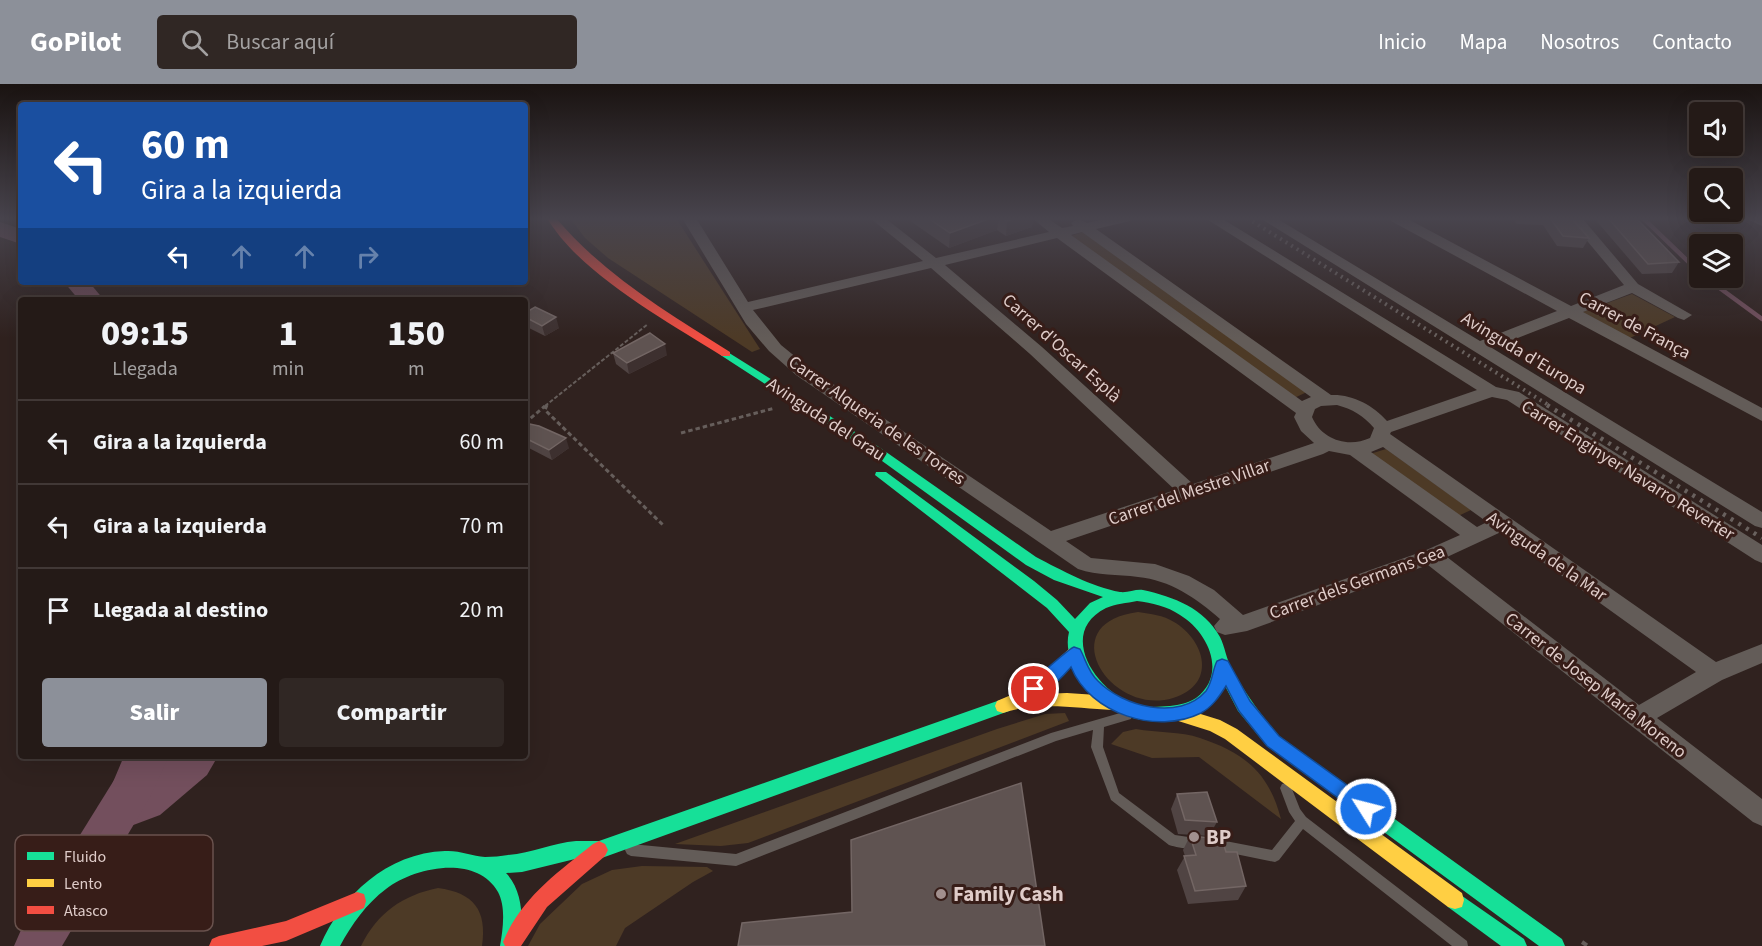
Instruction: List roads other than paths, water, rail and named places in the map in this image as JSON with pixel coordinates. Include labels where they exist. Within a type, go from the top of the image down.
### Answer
[{"type":"main road","name":"Avinguda del Grau","points":[[585,258],[613,280],[874,450],[1024,556],[1059,576],[1118,597]]},
{"type":"main road","name":"Avinguda del Grau","points":[[873,469],[1029,585],[1052,604],[1076,630]]},
{"type":"main road","points":[[1112,703],[1092,686],[1080,670],[1074,653],[1073,641],[1076,630],[1085,615],[1100,603],[1118,597],[1157,598],[1176,605],[1194,616],[1208,630],[1218,647],[1222,665],[1244,706],[1273,741],[1555,946]]},
{"type":"main road","points":[[481,866],[522,863],[575,850],[603,848],[1014,702],[1053,676],[1074,653]]},
{"type":"main road","points":[[1178,714],[1196,708],[1211,697],[1220,682],[1222,665]]},
{"type":"main road","points":[[1014,702],[1067,700],[1112,703],[1141,713],[1178,714],[1214,725],[1231,734],[1517,946]]},
{"type":"main road","points":[[510,946],[528,913],[554,885],[603,848]]},
{"type":"main road","points":[[330,946],[338,928],[358,901],[384,880],[411,865],[449,858],[466,860],[481,866],[498,879],[509,898],[513,922],[510,946]]},
{"type":"main road","points":[[219,946],[286,931],[358,901]]},
{"type":"street","name":"Carrer Alqueria de les Torres","points":[[714,258],[752,321],[775,348],[802,371],[1050,539]]},
{"type":"street","name":"Carrer d'Oscar Esplà","points":[[930,258],[1076,384],[1188,491]]},
{"type":"street","points":[[745,307],[956,258]]},
{"type":"street","points":[[1095,258],[1304,411]]},
{"type":"street","points":[[1127,258],[1325,399]]},
{"type":"street","name":"Carrer Enginyer Navarro Reverter","points":[[1277,258],[1491,391],[1513,396],[1762,555]]},
{"type":"street","name":"Avinguda d'Europa","points":[[1332,258],[1762,520]]},
{"type":"street","name":"Carrer de França","points":[[1470,258],[1762,415]]},
{"type":"street","points":[[1609,258],[1633,287],[1684,315]]},
{"type":"street","points":[[1478,348],[1633,287]]},
{"type":"street","points":[[1382,433],[1370,412],[1348,402],[1325,399],[1312,403],[1304,411],[1304,424],[1309,431],[1327,443],[1354,449],[1372,446],[1382,433],[1491,391]]},
{"type":"street","name":"Avinguda de la Mar","points":[[1382,433],[1502,524],[1714,673]]},
{"type":"street","name":"Carrer del Mestre Villar","points":[[1050,539],[1188,491],[1317,450],[1327,443]]},
{"type":"street","name":"Avinguda de la Mar","points":[[1354,449],[1476,536]]},
{"type":"street","name":"Carrer dels Germans Gea","points":[[1208,630],[1239,625],[1431,556],[1502,524]]},
{"type":"street","points":[[1050,539],[1091,566],[1139,569],[1179,580],[1213,599],[1239,625]]},
{"type":"street","name":"Carrer de Josep María Moreno","points":[[1431,556],[1762,814]]},
{"type":"street","points":[[1637,718],[1714,673],[1762,653]]},
{"type":"lane","points":[[603,848],[736,860],[1055,736],[1141,713]]},
{"type":"lane","points":[[1099,724],[1097,747],[1115,796],[1173,841],[1218,845],[1275,856],[1302,822]]},
{"type":"lane","points":[[1280,771],[1295,812],[1302,822],[1462,946]]},
{"type":"waterway","points":[[1685,258],[1689,262]]},
{"type":"waterway","points":[[79,285],[89,297]]},
{"type":"waterway","points":[[1720,288],[1762,319]]},
{"type":"waterway","points":[[105,835],[136,784],[148,759]]},
{"type":"waterway","points":[[37,946],[46,931]]},
{"type":"railway","points":[[1312,258],[1550,406]]},
{"type":"railway","points":[[1547,405],[1762,538]]},
{"type":"place","name":"BP","points":[[1194,837]]},
{"type":"place","name":"Family Cash","points":[[941,894]]}]
